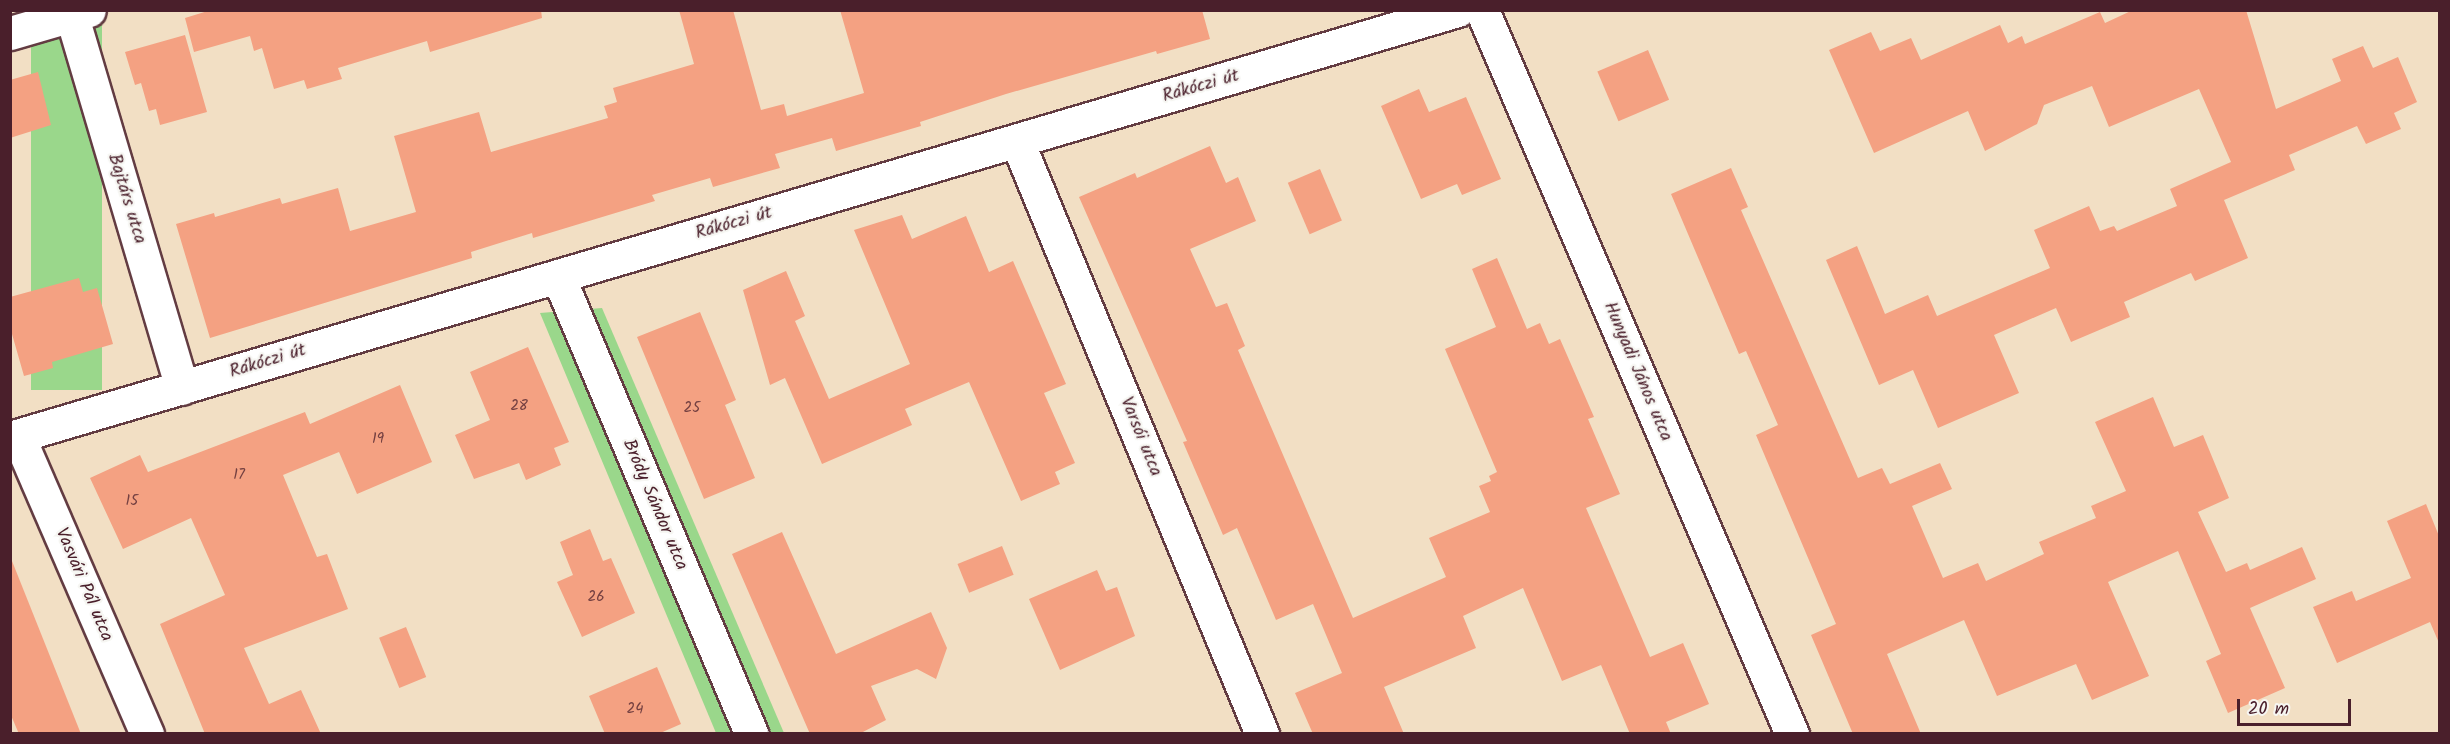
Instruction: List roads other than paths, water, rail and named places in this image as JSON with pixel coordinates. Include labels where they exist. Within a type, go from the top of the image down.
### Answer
[{"type":"street","name":"Rákóczi út","points":[[14,437],[1458,10]]},
{"type":"street","name":"Hunyadi János utca","points":[[1482,10],[1792,734]]},
{"type":"street","points":[[10,33],[76,12]]},
{"type":"street","name":"Bajtárs utca","points":[[76,12],[182,388]]},
{"type":"street","name":"Varsói utca","points":[[1017,141],[1262,734]]},
{"type":"street","name":"Bródy Sándor utca","points":[[558,276],[751,734]]},
{"type":"street","name":"Vasvári Pál utca","points":[[14,437],[147,734]]}]
